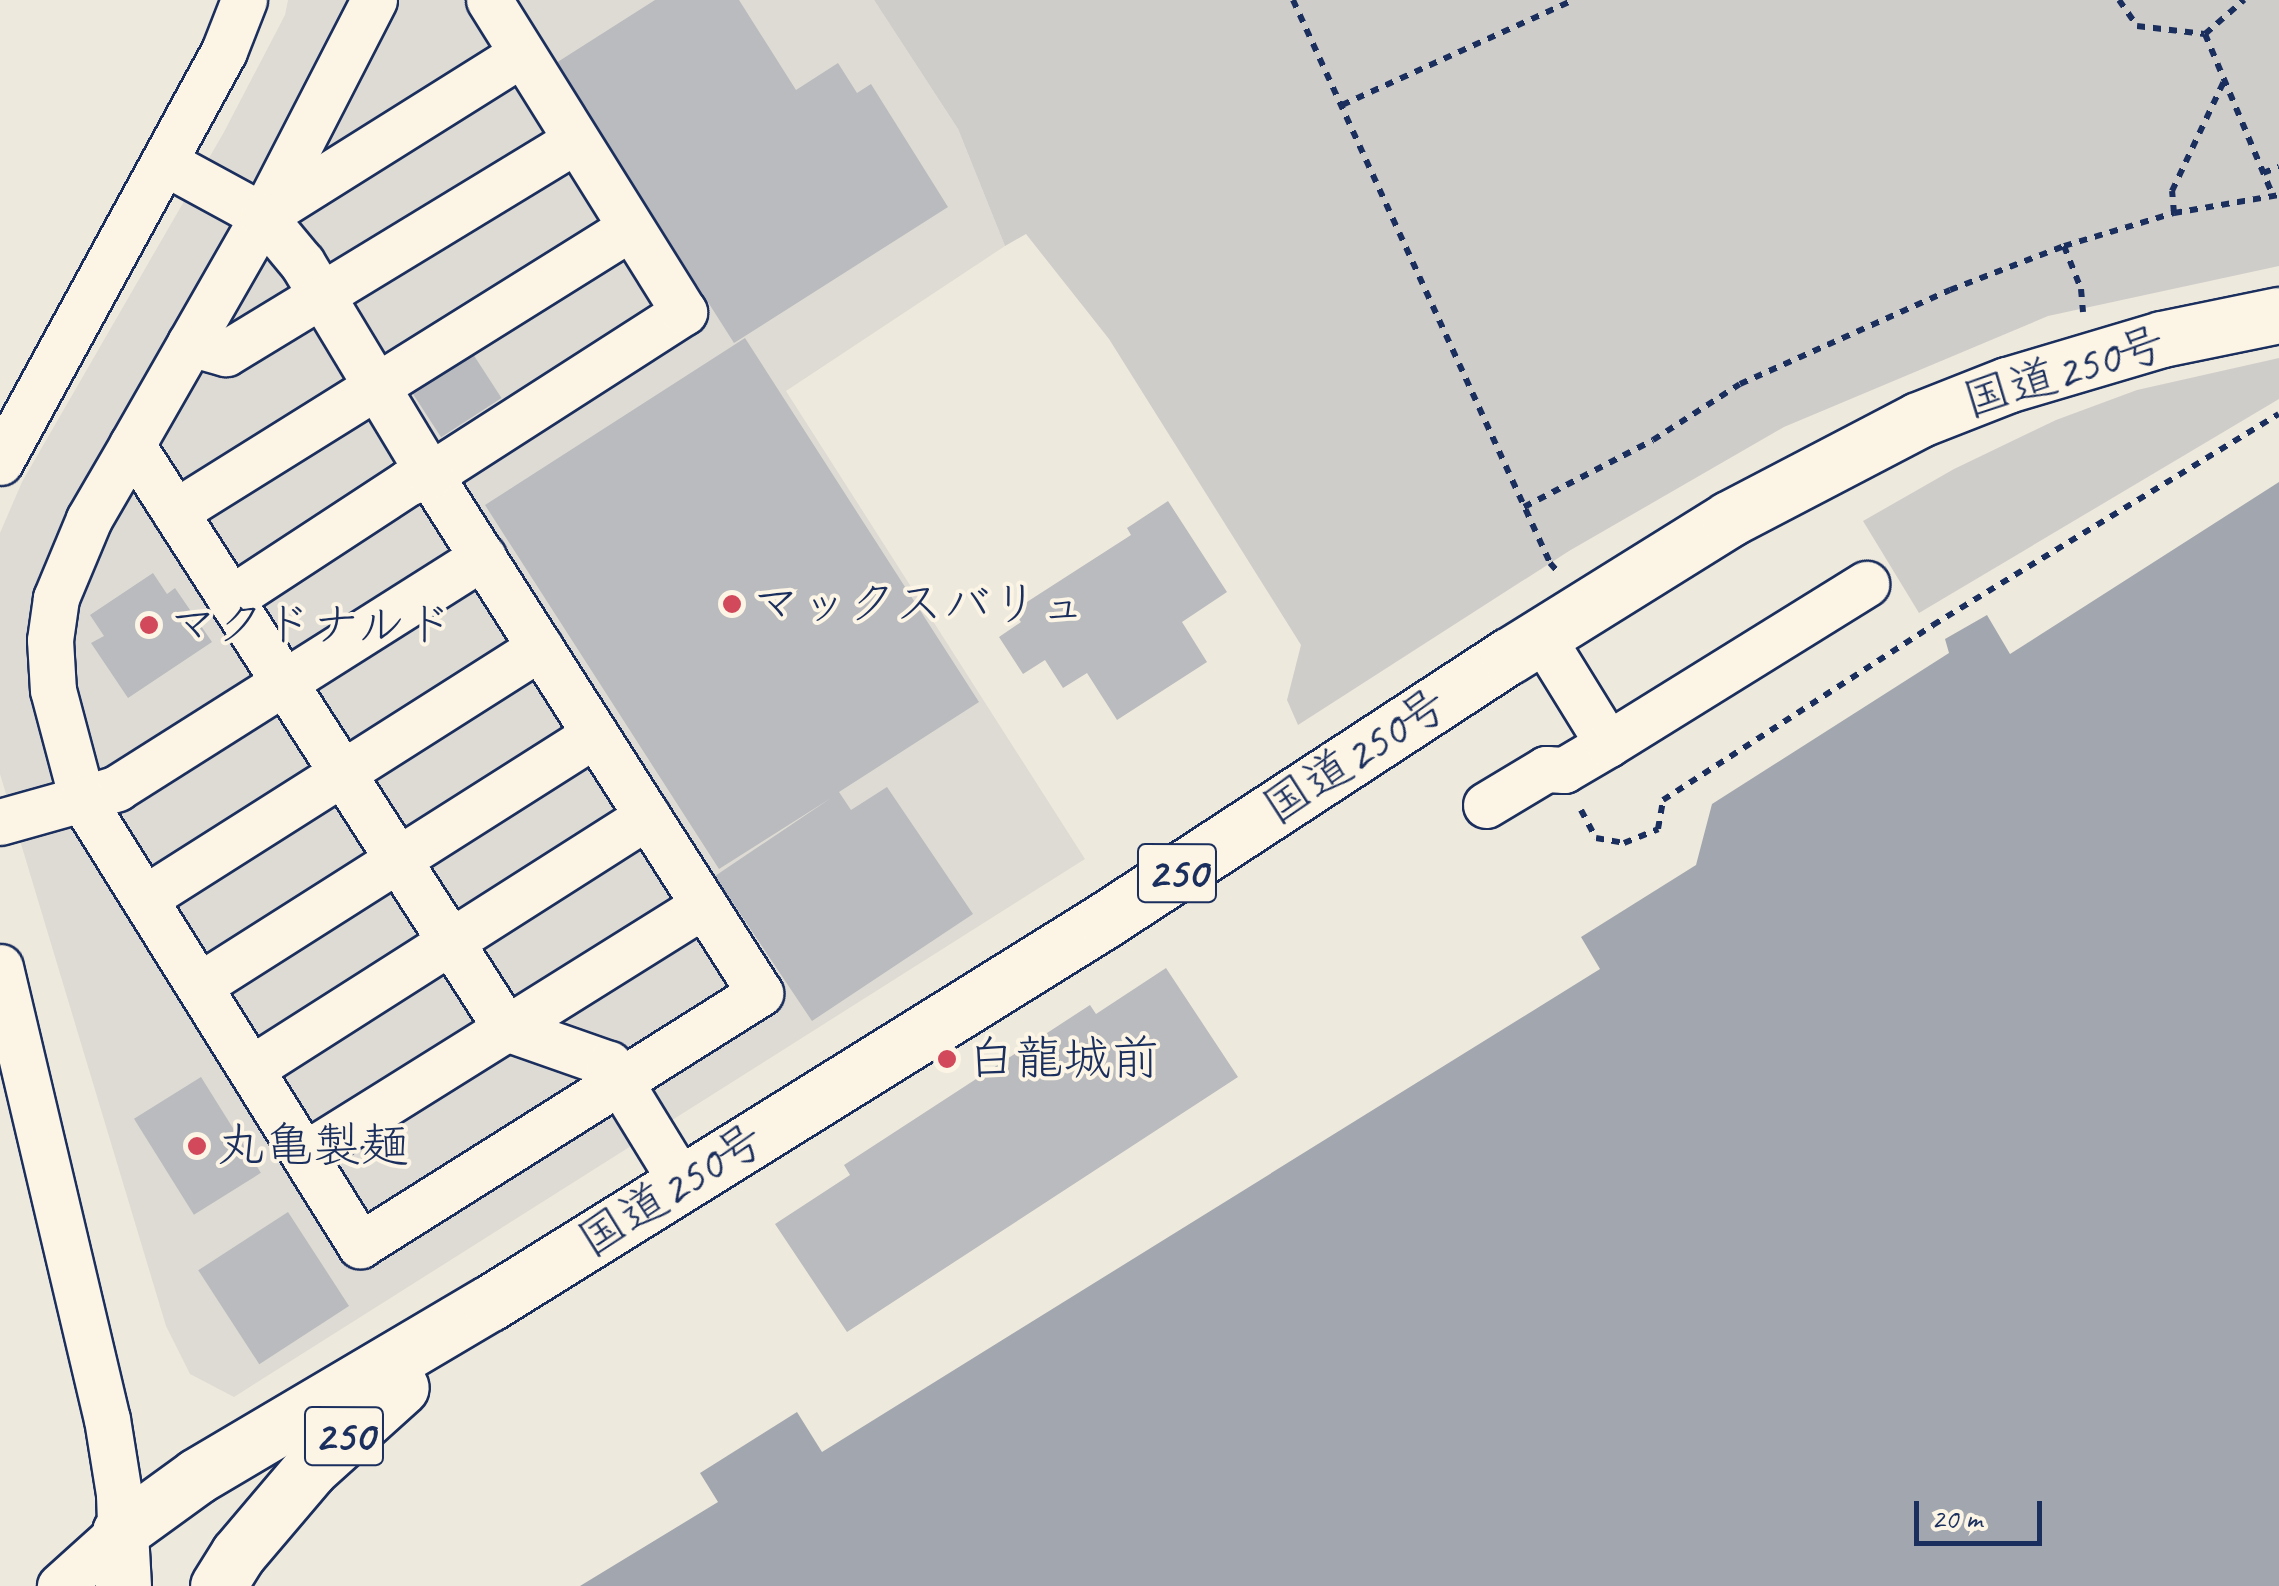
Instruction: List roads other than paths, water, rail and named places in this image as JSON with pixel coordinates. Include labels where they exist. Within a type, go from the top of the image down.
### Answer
[{"type":"highway","name":"国道250号","points":[[120,1532],[197,1476],[682,1184],[1105,920],[1542,636],[1729,520],[1918,420],[2082,360],[2279,315]]},
{"type":"highway","name":"250","points":[[218,1586],[238,1554],[310,1469],[490,1303]]},
{"type":"highway","points":[[120,1532],[123,1586]]},
{"type":"street","points":[[0,462],[224,51],[244,0]]},
{"type":"street","points":[[164,162],[263,216],[285,238],[430,475],[760,992],[621,1084],[360,1244],[82,799],[53,690],[50,640],[56,598],[89,519],[263,216],[374,0]]},
{"type":"street","points":[[230,599],[407,483],[430,475],[684,312],[488,0]]},
{"type":"street","points":[[263,216],[520,55]]},
{"type":"street","points":[[190,343],[226,353],[575,142]]},
{"type":"street","points":[[175,512],[630,228]]},
{"type":"street","points":[[132,445],[506,1028],[609,1064],[682,1184]]},
{"type":"street","points":[[0,822],[117,788],[286,685],[483,557]]},
{"type":"street","points":[[1486,805],[1546,770],[1564,770],[1866,584]]},
{"type":"street","points":[[1542,636],[1608,744]]},
{"type":"street","points":[[145,898],[540,647]]},
{"type":"street","points":[[200,984],[595,734]]},
{"type":"street","points":[[252,1068],[648,816]]},
{"type":"street","points":[[306,1152],[704,904]]},
{"type":"street","points":[[0,967],[107,1419],[120,1532],[60,1586]]},
{"type":"place","name":"マックスバリュ","points":[[732,604]]},
{"type":"place","name":"マクドナルド","points":[[149,625]]},
{"type":"place","name":"白龍城前","points":[[947,1059]]},
{"type":"place","name":"丸亀製麺","points":[[197,1146]]}]
